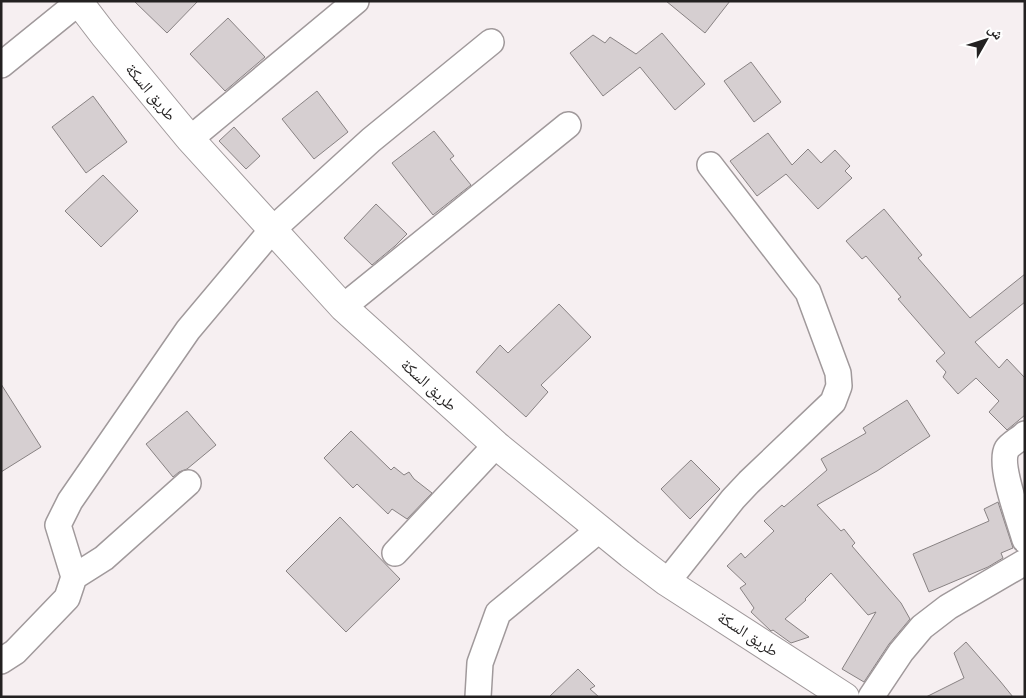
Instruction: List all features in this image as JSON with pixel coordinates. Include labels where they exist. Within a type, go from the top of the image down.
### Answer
[{"type":"main road","name":"طريق السكة","points":[[79,2],[190,139],[343,307],[496,445],[668,582],[846,697]]},
{"type":"street","points":[[190,139],[356,1]]},
{"type":"street","points":[[1,65],[79,2]]},
{"type":"street","points":[[1,661],[15,652],[67,598],[74,577],[58,525],[70,500],[188,330],[272,230],[371,140],[491,42]]},
{"type":"street","points":[[343,307],[568,125]]},
{"type":"street","points":[[668,582],[738,493],[833,402],[839,386],[838,373],[808,292],[710,165]]},
{"type":"street","points":[[1025,434],[1007,449],[1005,458],[1005,471],[1025,540]]},
{"type":"street","points":[[395,553],[496,445]]},
{"type":"street","points":[[74,577],[104,558],[188,483]]},
{"type":"street","points":[[478,697],[480,663],[498,613],[600,529]]},
{"type":"street","points":[[872,697],[900,652],[922,627],[948,607],[1025,562]]},
{"type":"building","points":[[134,1],[198,1],[167,33]]},
{"type":"building","points":[[666,1],[730,1],[705,33]]},
{"type":"building","points":[[228,18],[265,57],[225,91],[190,54]]},
{"type":"building","points":[[662,33],[705,84],[675,110],[640,67],[603,96],[570,53],[593,35],[605,43],[610,37],[636,54]]},
{"type":"building","points":[[751,62],[781,102],[754,122],[724,81]]},
{"type":"building","points":[[317,91],[348,132],[314,159],[282,119]]},
{"type":"building","points":[[93,96],[127,142],[86,173],[52,127]]},
{"type":"building","points":[[234,127],[260,156],[246,169],[219,141]]},
{"type":"building","points":[[434,131],[454,156],[450,159],[471,185],[433,215],[392,163]]},
{"type":"building","points":[[768,133],[792,165],[808,149],[821,163],[835,150],[850,166],[845,171],[852,178],[818,209],[786,174],[757,196],[730,161]]},
{"type":"building","points":[[103,175],[138,211],[101,247],[65,211]]},
{"type":"building","points":[[376,204],[407,234],[372,265],[344,238]]},
{"type":"building","points":[[884,209],[922,255],[918,258],[970,318],[1025,274],[1025,302],[975,342],[999,368],[1007,359],[1025,378],[1025,415],[1007,430],[989,412],[999,401],[976,378],[958,394],[943,377],[946,372],[936,361],[945,353],[898,299],[901,297],[866,256],[862,259],[846,241]]},
{"type":"building","points":[[559,304],[591,337],[541,385],[548,392],[526,417],[476,372],[500,345],[508,353]]},
{"type":"building","points":[[1,384],[41,447],[1,472]]},
{"type":"building","points":[[907,400],[930,436],[877,471],[817,505],[841,531],[844,529],[855,543],[852,546],[901,603],[910,619],[889,644],[864,682],[842,669],[876,612],[868,615],[831,573],[785,619],[809,637],[791,643],[773,630],[771,631],[751,612],[754,608],[740,588],[746,584],[727,566],[741,553],[745,558],[774,531],[764,521],[782,505],[784,507],[827,470],[821,459],[866,433],[863,428]]},
{"type":"building","points":[[187,411],[216,445],[187,469],[173,477],[146,444]]},
{"type":"building","points":[[351,431],[391,470],[394,467],[404,475],[409,472],[414,479],[432,493],[407,519],[392,509],[388,514],[357,484],[353,488],[324,458]]},
{"type":"building","points":[[691,460],[720,489],[690,519],[661,489]]},
{"type":"building","points":[[998,502],[1013,548],[1001,553],[1003,558],[988,567],[929,592],[913,554],[989,521],[984,509]]},
{"type":"building","points":[[340,517],[400,579],[346,632],[286,571]]},
{"type":"building","points":[[966,642],[1013,697],[926,697],[964,678],[954,653]]},
{"type":"building","points":[[578,669],[595,686],[590,689],[599,697],[549,697]]}]
